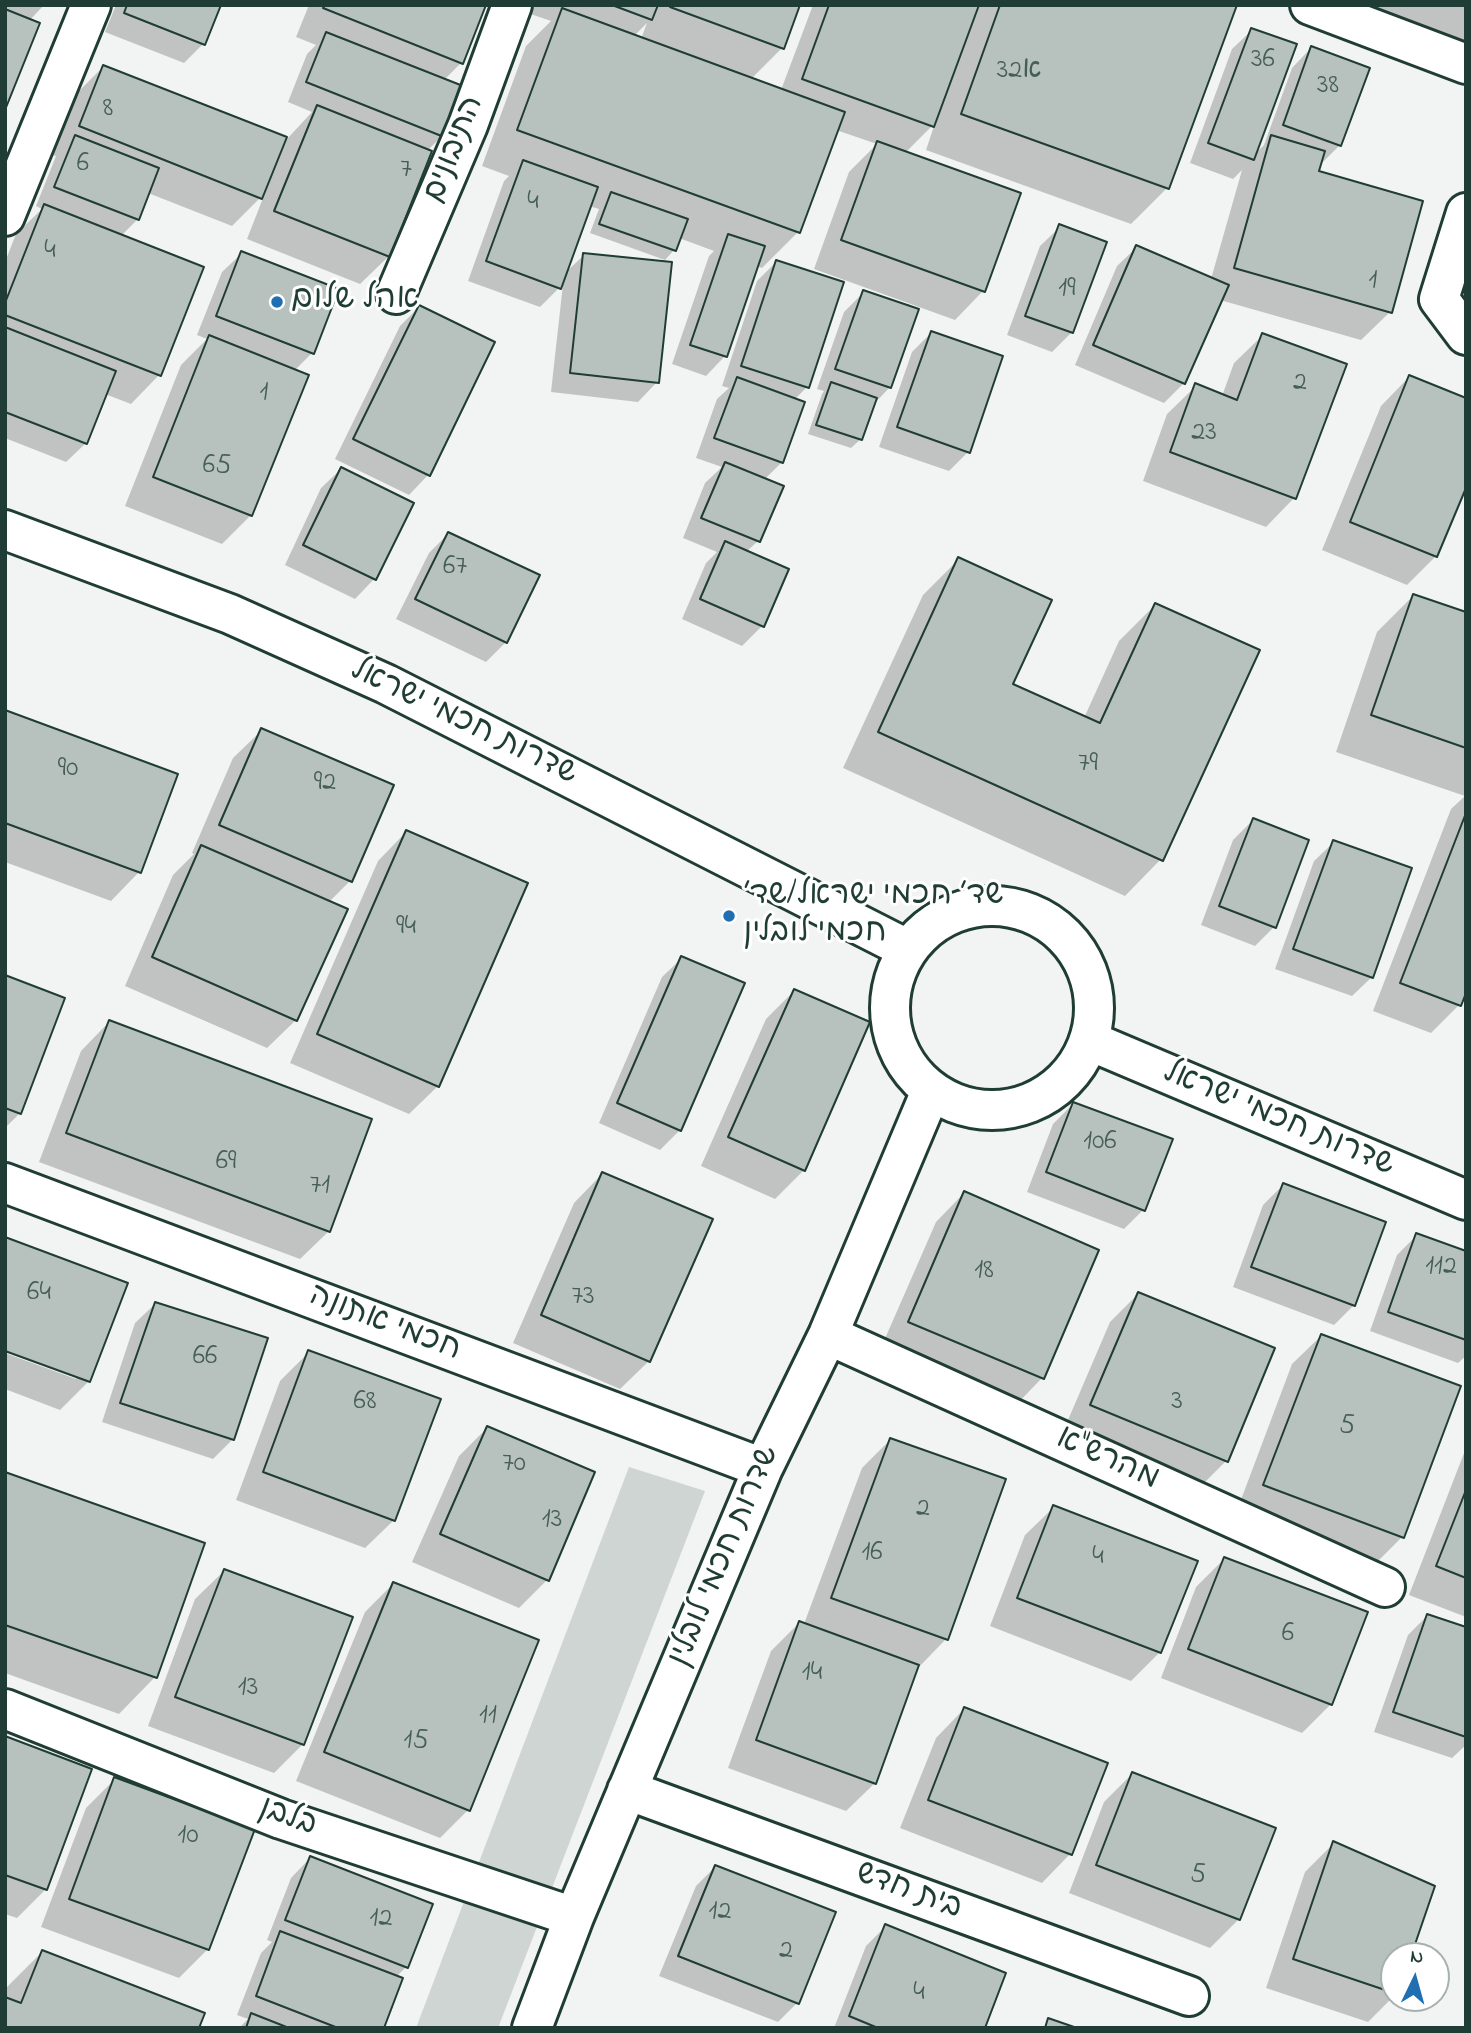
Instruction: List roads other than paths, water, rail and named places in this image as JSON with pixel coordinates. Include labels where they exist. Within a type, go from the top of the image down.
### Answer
[{"type":"street","points":[[5,216],[90,5]]},
{"type":"street","name":"התיבונים","points":[[396,294],[468,125],[512,5]]},
{"type":"street","points":[[1310,5],[1466,64]]},
{"type":"street","points":[[1466,213],[1439,299],[1466,335]]},
{"type":"street","name":"שדרות חכמי ישראל","points":[[5,530],[230,614],[386,684],[907,948]]},
{"type":"street","points":[[975,906],[1010,906],[1043,917],[1067,936],[1088,967],[1096,1004],[1090,1041],[1062,1083],[1039,1099],[1002,1110],[965,1107],[932,1091],[915,1077],[897,1046],[889,1012],[892,979],[907,948],[944,917],[975,906]]},
{"type":"street","name":"שדרות חכמי ישראל","points":[[1090,1041],[1466,1200]]},
{"type":"street","name":"שדרות חכמי לובלין","points":[[532,2028],[574,1917],[763,1468],[828,1335],[932,1091]]},
{"type":"street","name":"חכמי אתונה","points":[[5,1183],[763,1468]]},
{"type":"street","name":"מהרש\"א","points":[[828,1335],[1385,1587]]},
{"type":"street","name":"בלבן","points":[[5,1709],[281,1819],[574,1917]]},
{"type":"street","name":"בית חדש","points":[[628,1790],[1189,1996]]},
{"type":"place","name":"אהל שלום","points":[[277,302]]},
{"type":"place","name":"שד׳ חכמי ישראל/שד׳ חכמי לובלין","points":[[729,916]]}]
